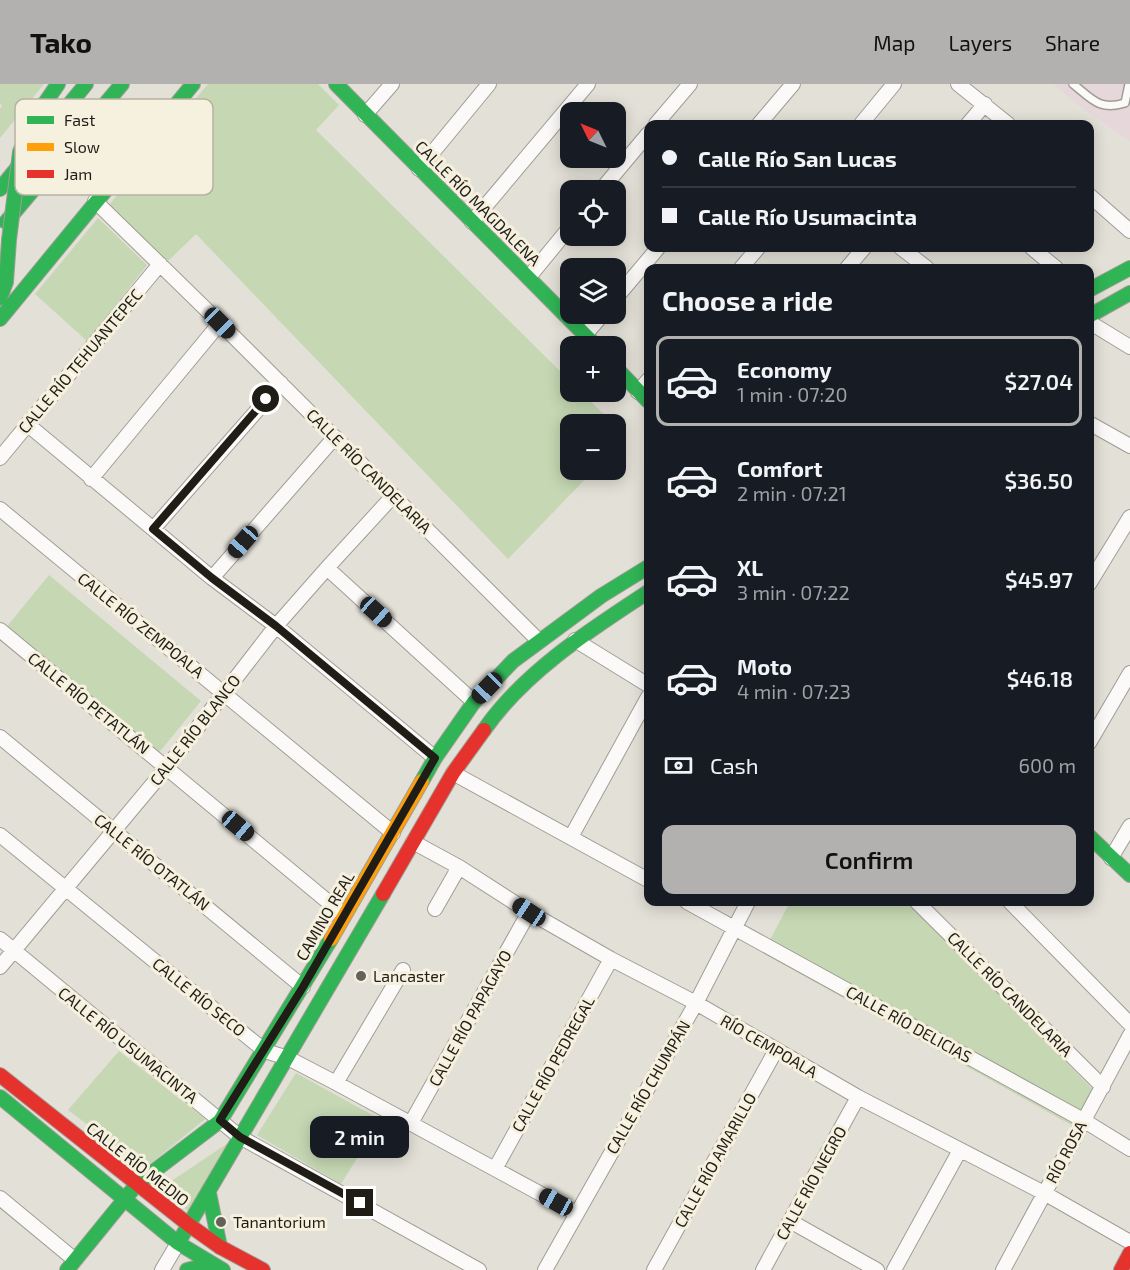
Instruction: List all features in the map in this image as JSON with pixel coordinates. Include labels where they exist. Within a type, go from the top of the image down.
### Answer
[{"type":"main road","points":[[48,99],[58,84]]},
{"type":"main road","points":[[74,99],[86,84]]},
{"type":"main road","points":[[110,99],[122,84]]},
{"type":"main road","points":[[180,99],[193,84]]},
{"type":"main road","name":"CALLE RÍO MAGDALENA","points":[[336,84],[585,335]]},
{"type":"main road","points":[[0,189],[15,171]]},
{"type":"main road","points":[[0,298],[6,282],[4,234],[15,178]]},
{"type":"main road","points":[[4,234],[35,195]]},
{"type":"main road","points":[[0,319],[100,195]]},
{"type":"main road","points":[[1094,287],[1130,268]]},
{"type":"main road","points":[[1094,313],[1130,293]]},
{"type":"main road","points":[[626,378],[643,396]]},
{"type":"main road","name":"CAMINO REAL","points":[[71,1265],[136,1184],[220,1120],[265,1051],[435,758],[474,702],[513,661],[601,596],[644,569]]},
{"type":"main road","points":[[178,1243],[356,943],[453,773],[494,716],[537,673],[575,640],[644,595]]},
{"type":"main road","points":[[601,596],[613,615]]},
{"type":"main road","points":[[1094,841],[1130,875]]},
{"type":"main road","points":[[365,878],[385,891]]},
{"type":"main road","points":[[335,932],[356,943]]},
{"type":"main road","name":"CALLE RÍO MEDIO","points":[[0,1075],[189,1225],[220,1247],[262,1270]]},
{"type":"main road","name":"CALLE RÍO MEDIO","points":[[0,1097],[178,1243],[217,1267]]},
{"type":"main road","points":[[209,1193],[220,1247]]},
{"type":"main road","points":[[1121,1270],[1130,1253]]},
{"type":"main road","points":[[187,1270],[217,1267]]},
{"type":"street","points":[[366,115],[392,84]]},
{"type":"street","points":[[419,168],[489,84]]},
{"type":"street","points":[[472,222],[588,84]]},
{"type":"street","points":[[659,120],[690,84]]},
{"type":"street","points":[[762,120],[793,84]]},
{"type":"street","points":[[864,120],[894,84]]},
{"type":"street","points":[[958,84],[1003,120]]},
{"type":"street","points":[[971,120],[985,104]]},
{"type":"street","points":[[609,180],[644,139]]},
{"type":"street","points":[[1094,199],[1130,231]]},
{"type":"street","name":"CALLE RÍO CANDELARIA","points":[[95,201],[539,641]]},
{"type":"street","points":[[528,277],[560,239]]},
{"type":"street","points":[[645,264],[655,252]]},
{"type":"street","points":[[744,264],[755,252]]},
{"type":"street","points":[[850,264],[861,252]]},
{"type":"street","points":[[907,252],[922,264]]},
{"type":"street","points":[[1037,252],[1051,264]]},
{"type":"street","name":"CALLE RÍO TEHUANTEPEC","points":[[0,458],[160,264]]},
{"type":"street","points":[[626,286],[644,265]]},
{"type":"street","points":[[91,479],[220,323]]},
{"type":"street","points":[[585,335],[594,324]]},
{"type":"street","points":[[1094,325],[1130,347]]},
{"type":"street","points":[[153,529],[281,383]]},
{"type":"street","points":[[27,424],[91,479],[212,578],[276,626],[435,758]]},
{"type":"street","points":[[1094,429],[1130,446]]},
{"type":"street","points":[[212,578],[335,437]]},
{"type":"street","name":"CALLE RÍO BLANCO","points":[[0,967],[167,767],[276,626],[393,496]]},
{"type":"street","name":"CALLE RÍO ZEMPOALA","points":[[0,509],[393,833]]},
{"type":"street","points":[[1094,576],[1130,517]]},
{"type":"street","points":[[327,568],[474,702]]},
{"type":"street","name":"CALLE RÍO PETATLÁN","points":[[0,630],[344,915]]},
{"type":"street","points":[[575,640],[644,683]]},
{"type":"street","points":[[1094,734],[1130,673]]},
{"type":"street","points":[[571,837],[644,704]]},
{"type":"street","name":"CALLE RÍO OTATLÁN","points":[[0,737],[303,987]]},
{"type":"street","points":[[453,773],[644,878]]},
{"type":"street","points":[[1111,858],[1130,826]]},
{"type":"street","name":"CALLE RÍO SECO","points":[[0,835],[265,1051],[288,1058],[336,1083],[576,1213]]},
{"type":"street","name":"RÍO CEMPOALA","points":[[413,842],[459,867],[529,912],[611,959],[696,1003],[858,1097],[1044,1193],[1130,1242]]},
{"type":"street","points":[[435,909],[459,867]]},
{"type":"street","name":"CALLE RÍO DELICIAS","points":[[695,906],[1083,1120],[1130,1149]]},
{"type":"street","name":"CALLE RÍO CHUMPÁN","points":[[545,1270],[696,1003],[746,906]]},
{"type":"street","name":"CALLE RÍO CANDELARIA","points":[[921,906],[1103,1087]]},
{"type":"street","points":[[1014,906],[1130,1024]]},
{"type":"street","name":"CALLE RÍO PAPAGAYO","points":[[411,1124],[529,912]]},
{"type":"street","name":"CALLE RÍO USUMACINTA","points":[[0,939],[240,1137],[479,1270]]},
{"type":"street","name":"CALLE RÍO PEDREGAL","points":[[495,1169],[611,959]]},
{"type":"street","points":[[336,1083],[403,970]]},
{"type":"street","name":"RÍO ROSA","points":[[1002,1270],[1130,1035]]},
{"type":"street","name":"CALLE RÍO AMARILLO","points":[[654,1270],[776,1050]]},
{"type":"street","name":"CALLE RÍO NEGRO","points":[[764,1270],[858,1097]]},
{"type":"street","points":[[894,1270],[960,1150]]},
{"type":"street","points":[[0,1198],[71,1265]]},
{"type":"street","points":[[790,1221],[878,1270]]},
{"type":"street","points":[[162,1270],[178,1243]]},
{"type":"lane","points":[[1073,84],[1098,104],[1113,107],[1125,103],[1128,85]]},
{"type":"shaded area","points":[[1053,84],[1130,84],[1130,141],[1082,108]]},
{"type":"green space","points":[[0,84],[44,84],[32,99],[15,99],[15,120],[0,138],[0,109],[2,106]]},
{"type":"green space","points":[[208,84],[318,84],[339,105],[316,130],[560,371],[560,402],[591,402],[604,414],[560,414],[560,480],[584,480],[508,559],[196,234],[167,262],[109,205],[117,195],[213,195],[213,99],[196,99]]},
{"type":"green space","points":[[98,218],[147,265],[87,341],[35,294]]},
{"type":"green space","points":[[49,575],[201,701],[153,760],[0,635]]},
{"type":"green space","points":[[788,906],[913,906],[1101,1098],[1082,1131],[763,953]]},
{"type":"green space","points":[[119,1051],[205,1119],[145,1168],[68,1110]]},
{"type":"green space","points":[[296,1073],[381,1120],[341,1184],[257,1135]]},
{"type":"green space","points":[[231,1141],[188,1211],[161,1188]]},
{"type":"traffic: fast","points":[[48,99],[58,84]]},
{"type":"traffic: fast","points":[[74,99],[86,84]]},
{"type":"traffic: fast","points":[[109,99],[122,84]]},
{"type":"traffic: fast","points":[[181,99],[193,84]]},
{"type":"traffic: fast","points":[[336,84],[586,336]]},
{"type":"traffic: fast","points":[[0,189],[15,171]]},
{"type":"traffic: fast","points":[[9,240],[15,192]]},
{"type":"traffic: fast","points":[[6,222],[29,195]]},
{"type":"traffic: fast","points":[[0,319],[102,195]]},
{"type":"traffic: fast","points":[[0,298],[6,282],[9,240]]},
{"type":"traffic: fast","points":[[1094,287],[1130,268]]},
{"type":"traffic: fast","points":[[1094,313],[1130,293]]},
{"type":"traffic: fast","points":[[626,378],[644,397]]},
{"type":"traffic: fast","points":[[422,781],[474,702],[513,661],[601,596],[644,569]]},
{"type":"traffic: fast","points":[[484,730],[518,689],[538,671],[581,637],[644,595]]},
{"type":"traffic: fast","points":[[1094,841],[1130,875]]},
{"type":"traffic: fast","points":[[178,1243],[383,894]]},
{"type":"traffic: fast","points":[[67,1270],[137,1184],[220,1121],[331,939]]},
{"type":"traffic: fast","points":[[0,1097],[178,1243],[223,1270]]},
{"type":"traffic: fast","points":[[209,1193],[220,1247]]},
{"type":"traffic: fast","points":[[187,1270],[211,1264]]},
{"type":"traffic: slow","points":[[331,939],[422,781]]},
{"type":"traffic: jam","points":[[383,894],[453,773],[484,730]]},
{"type":"traffic: jam","points":[[0,1075],[189,1225],[220,1247],[263,1270]]},
{"type":"traffic: jam","points":[[1121,1270],[1130,1253]]},
{"type":"place","name":"Lancaster","points":[[361,976]]},
{"type":"place","name":"Tanantorium","points":[[221,1222]]},
{"type":"route","points":[[266,399],[153,529],[212,578],[276,626],[435,758],[265,1051],[220,1120],[240,1137],[360,1203]]}]
